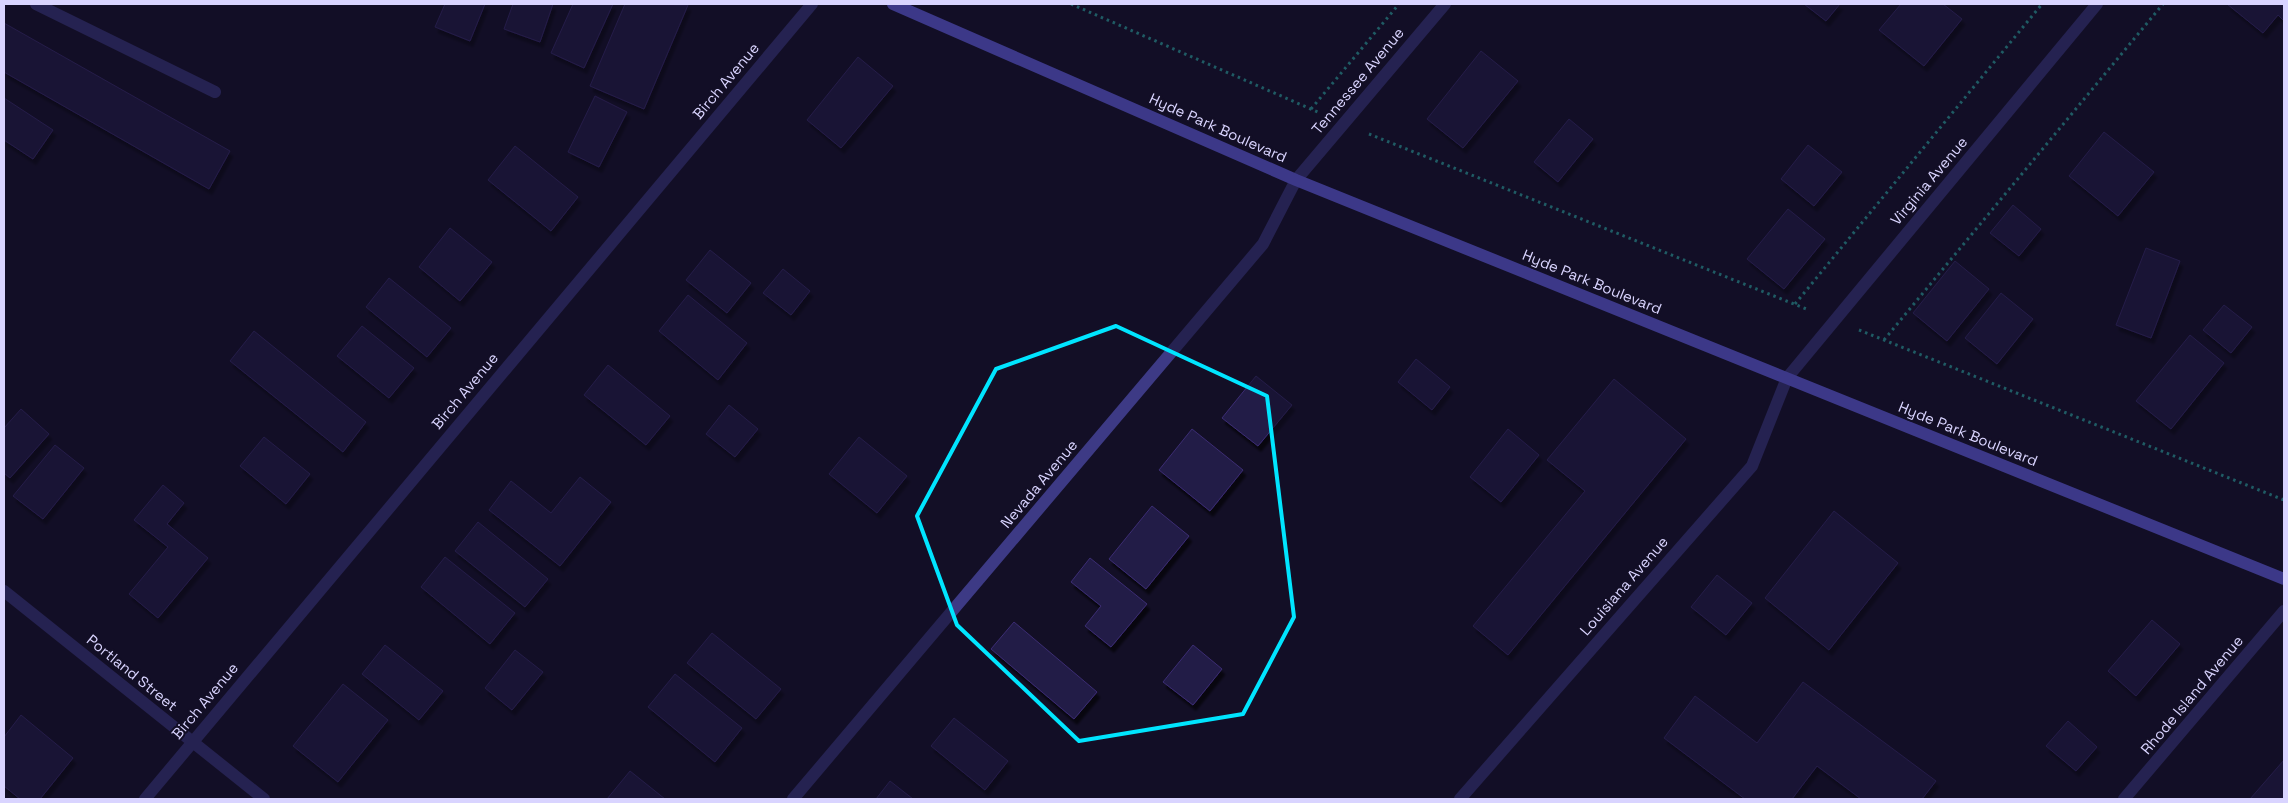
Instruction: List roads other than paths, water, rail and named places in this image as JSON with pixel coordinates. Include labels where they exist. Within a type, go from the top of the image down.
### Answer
[{"type":"main road","name":"Hyde Park Boulevard","points":[[893,4],[1296,180],[2284,579]]},
{"type":"street","points":[[36,4],[215,92]]},
{"type":"street","name":"Birch Avenue","points":[[145,799],[812,4]]},
{"type":"street","name":"Tennessee Avenue","points":[[1296,180],[1342,123],[1445,4]]},
{"type":"street","name":"Virginia Avenue","points":[[1787,378],[2097,4]]},
{"type":"street","name":"Nevada Avenue","points":[[793,799],[1263,244],[1296,180]]},
{"type":"street","name":"Louisiana Avenue","points":[[1460,799],[1752,466],[1787,378]]},
{"type":"street","name":"Portland Street","points":[[4,591],[264,799]]},
{"type":"street","name":"Rhode Island Avenue","points":[[2124,799],[2284,611]]}]
